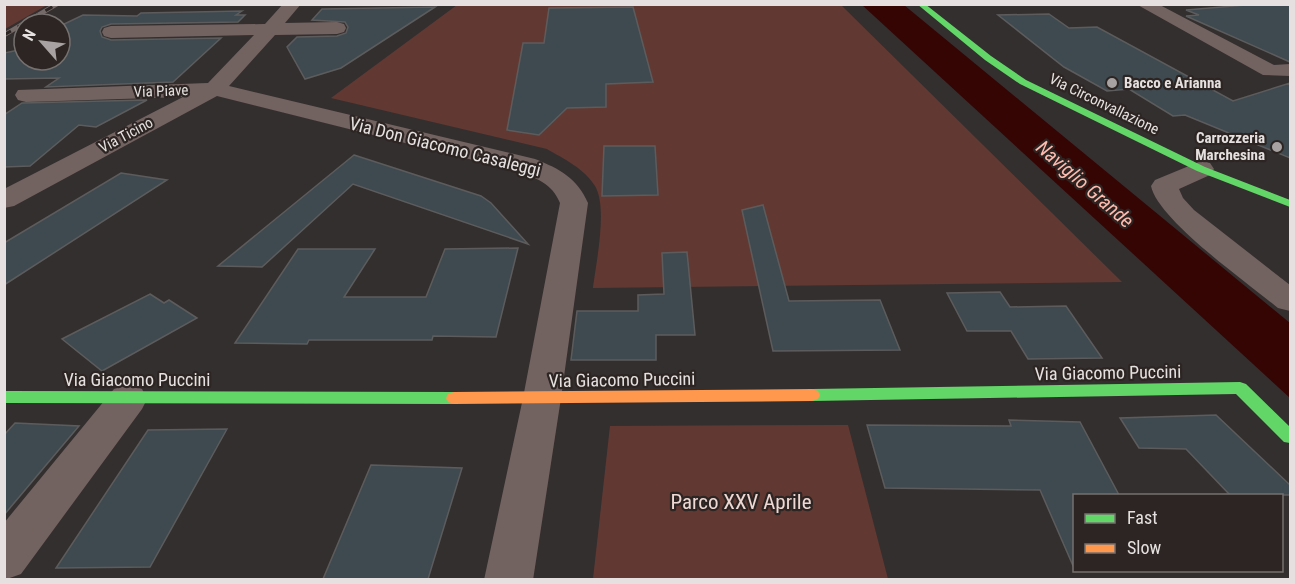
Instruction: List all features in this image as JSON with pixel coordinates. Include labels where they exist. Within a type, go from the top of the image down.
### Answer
[{"type":"street","name":"Via Piave","points":[[26,95],[214,89],[293,4]]},
{"type":"street","name":"Via Circonvallazione","points":[[920,4],[1023,82],[1201,169],[1290,204]]},
{"type":"street","points":[[1143,4],[1270,71],[1290,70]]},
{"type":"street","points":[[111,32],[337,28]]},
{"type":"street","name":"Via Ticino","points":[[4,200],[214,89]]},
{"type":"street","name":"Via Don Giacomo Casaleggi","points":[[214,89],[526,165],[558,179],[569,190],[574,203],[542,398],[508,579]]},
{"type":"street","points":[[1201,169],[1166,186],[1167,194],[1173,204],[1184,216],[1290,301]]},
{"type":"street","name":"Via Ticino","points":[[4,183],[38,182]]},
{"type":"street","name":"Via Giacomo Puccini","points":[[4,397],[542,398],[1240,388],[1290,437]]},
{"type":"street","points":[[4,559],[128,399]]},
{"type":"green space","points":[[5,4],[47,4],[35,12],[12,12],[12,25],[5,29]]},
{"type":"green space","points":[[457,5],[841,5],[1122,282],[593,288],[600,236],[601,207],[595,186],[586,174],[574,165],[547,149],[331,98]]},
{"type":"green space","name":"Parco XXV Aprile","points":[[848,425],[888,579],[593,579],[610,426]]},
{"type":"water","name":"Naviglio Grande","points":[[862,5],[904,5],[1290,323],[1290,398]]},
{"type":"building","points":[[1257,4],[1290,4],[1290,62],[1186,16],[1199,15],[1186,10]]},
{"type":"building","points":[[435,7],[341,68],[305,79],[287,47],[297,37],[337,36],[346,33],[348,27],[345,22],[312,20],[322,9]]},
{"type":"building","points":[[633,7],[653,82],[606,84],[606,107],[567,108],[539,135],[507,130],[523,43],[544,43],[549,8]]},
{"type":"building","points":[[242,11],[236,15],[245,15],[238,22],[111,24],[102,27],[100,31],[102,37],[111,40],[221,38],[173,82],[46,87],[59,78],[4,79],[4,53],[12,51],[12,72],[72,72],[72,20],[83,15],[137,16],[141,13]]},
{"type":"building","points":[[1049,14],[1069,28],[1097,27],[1233,101],[1290,83],[1290,158],[1185,115],[1173,116],[1129,89],[1107,91],[1064,67],[998,15]]},
{"type":"building","points":[[147,100],[96,127],[79,125],[30,166],[4,167],[4,115],[22,103]]},
{"type":"building","points":[[604,146],[655,146],[658,195],[602,196]]},
{"type":"building","points":[[354,155],[481,196],[491,203],[528,244],[353,184],[262,267],[218,266]]},
{"type":"building","points":[[121,173],[167,180],[4,285],[4,243]]},
{"type":"building","points":[[763,205],[789,301],[880,300],[900,350],[773,351],[742,210]]},
{"type":"building","points":[[518,248],[496,337],[433,336],[432,340],[309,340],[307,344],[235,343],[298,249],[375,249],[344,297],[426,297],[445,249]]},
{"type":"building","points":[[687,252],[695,335],[656,335],[656,360],[571,360],[577,311],[638,311],[638,295],[664,294],[662,253]]},
{"type":"building","points":[[1000,292],[1010,307],[1066,306],[1102,358],[1028,359],[1011,331],[967,331],[947,293]]},
{"type":"building","points":[[150,294],[164,303],[169,300],[197,318],[102,371],[62,339]]},
{"type":"building","points":[[1216,415],[1290,485],[1290,495],[1229,494],[1186,449],[1139,448],[1120,418]]},
{"type":"building","points":[[1009,420],[1080,422],[1118,494],[1073,494],[1073,566],[1040,490],[885,488],[867,425],[1011,426]]},
{"type":"building","points":[[15,423],[79,426],[4,515],[4,435]]},
{"type":"building","points":[[227,429],[150,567],[56,568],[148,430]]},
{"type":"building","points":[[371,465],[462,468],[428,579],[323,579]]},
{"type":"railway","points":[[4,35],[57,4]]},
{"type":"traffic: fast","points":[[920,4],[988,58],[1023,82],[1201,169],[1290,204]]},
{"type":"traffic: fast","points":[[812,395],[1240,388],[1290,437]]},
{"type":"traffic: fast","points":[[4,397],[454,398]]},
{"type":"traffic: slow","points":[[454,398],[812,395]]},
{"type":"place","name":"Bacco e Arianna","points":[[1112,83]]},
{"type":"place","name":"Carrozzeria Marchesina","points":[[1277,147]]}]
